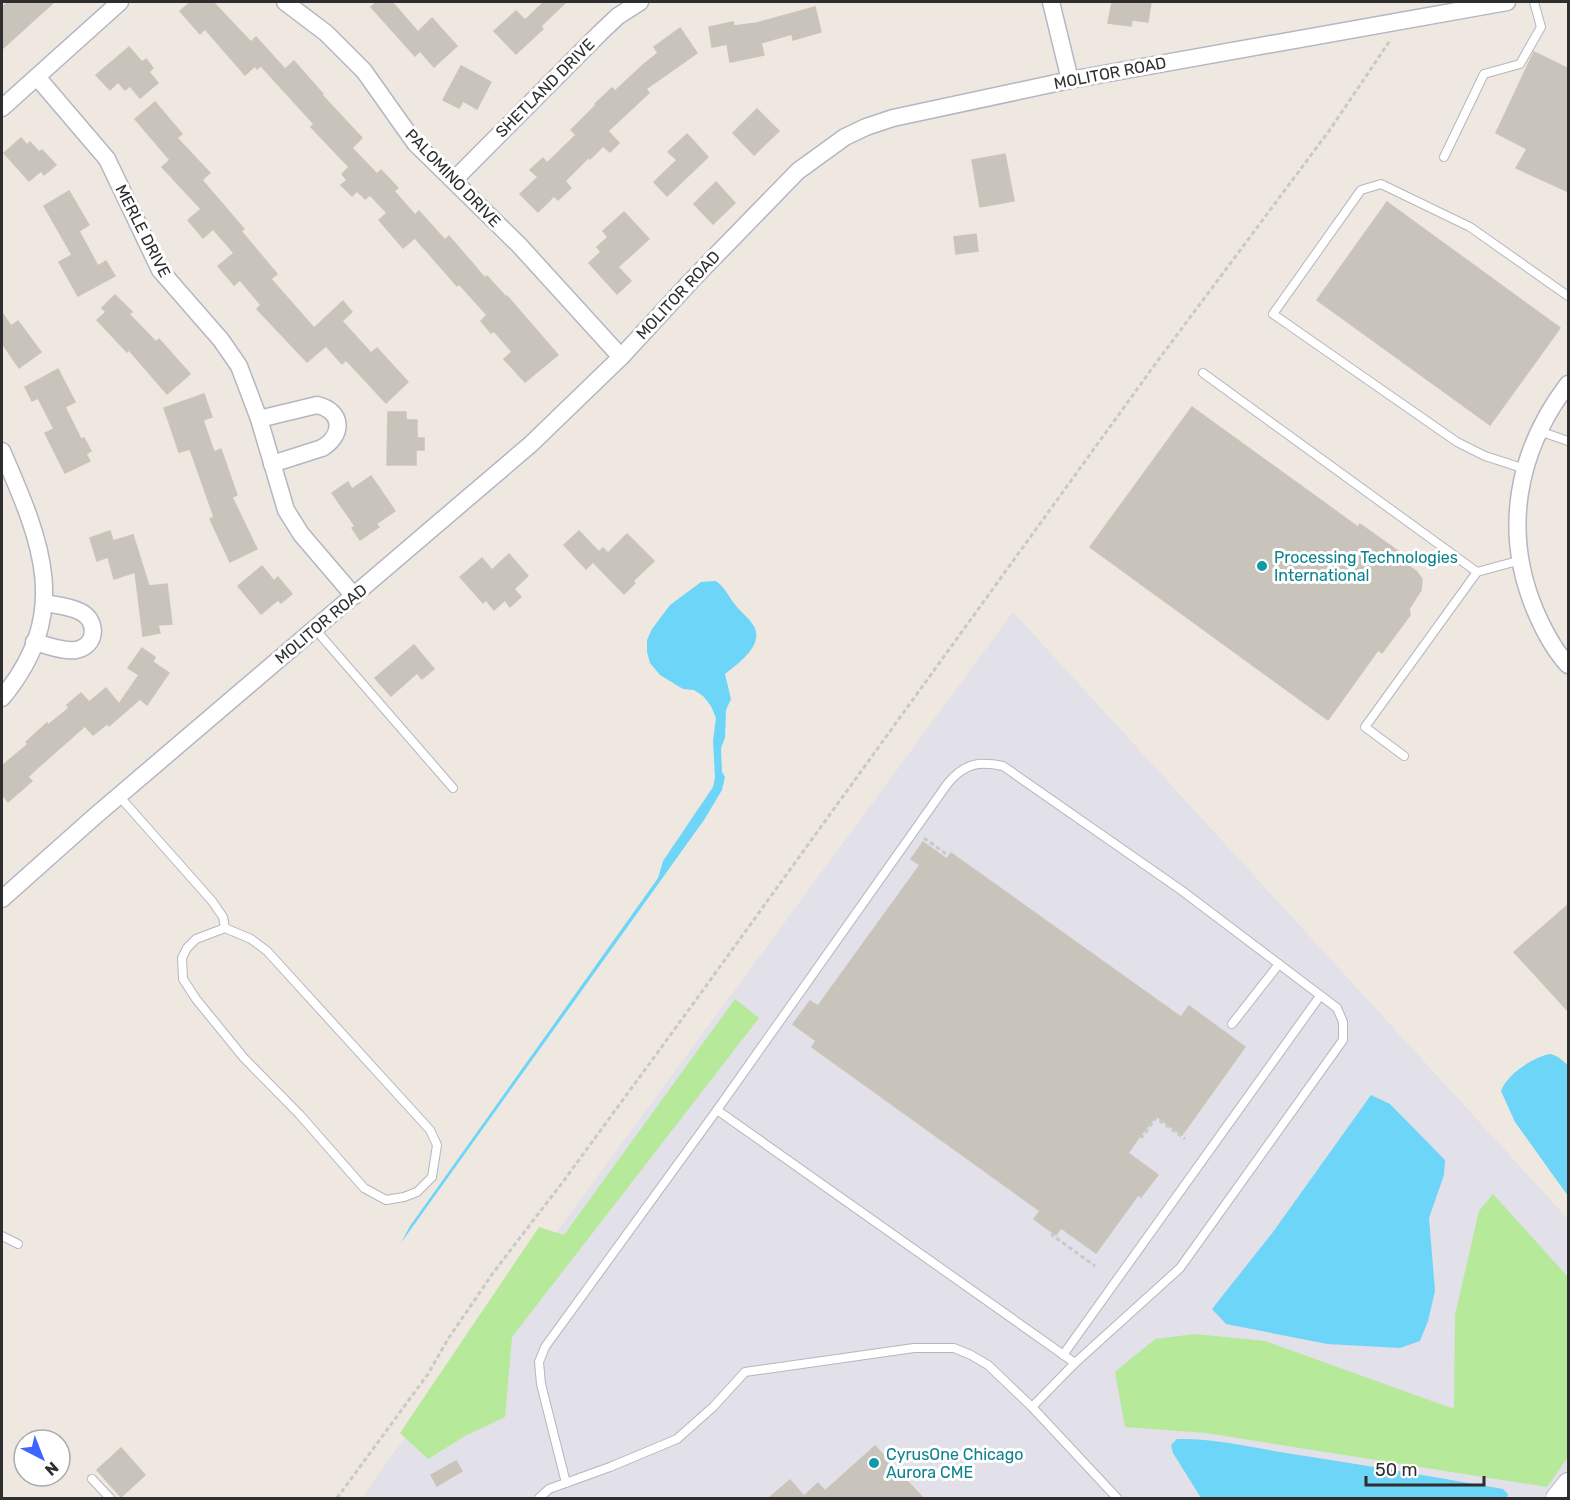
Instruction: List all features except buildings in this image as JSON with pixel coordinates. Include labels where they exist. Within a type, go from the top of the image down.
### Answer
[{"type":"street","points":[[2,108],[120,2]]},
{"type":"street","name":"PALOMINO DRIVE","points":[[285,2],[326,33],[364,71],[415,142],[519,245],[621,357]]},
{"type":"street","name":"SHETLAND DRIVE","points":[[454,180],[600,33],[618,16],[640,2]]},
{"type":"street","points":[[1051,2],[1070,80]]},
{"type":"street","name":"MOLITOR ROAD","points":[[2,899],[531,444],[621,357],[690,281],[798,171],[845,137],[893,118],[1070,80],[1507,2]]},
{"type":"street","name":"MERLE DRIVE","points":[[37,77],[107,159],[160,270],[229,351],[239,366],[259,419],[286,510],[294,524],[354,596]]},
{"type":"street","points":[[1569,384],[1539,431],[1525,468],[1517,510],[1521,560],[1530,596],[1539,618],[1561,657],[1569,665]]},
{"type":"street","points":[[259,419],[317,405],[326,407],[334,413],[337,421],[335,437],[330,443],[322,448],[272,464]]},
{"type":"street","points":[[2,451],[35,532],[45,582],[44,603],[34,642],[14,681],[2,698]]},
{"type":"street","points":[[34,642],[74,650],[87,644],[94,632],[89,617],[81,611],[44,603]]},
{"type":"street","points":[[1556,1498],[1569,1483]]},
{"type":"lane","points":[[1444,157],[1484,74],[1520,64],[1541,27],[1534,2]]},
{"type":"lane","points":[[1525,468],[1485,456],[1457,442],[1273,314],[1361,190],[1381,184],[1470,227],[1569,296]]},
{"type":"lane","points":[[1203,373],[1477,572]]},
{"type":"lane","points":[[1539,431],[1569,441]]},
{"type":"lane","points":[[1404,756],[1365,728],[1477,572],[1521,560]]},
{"type":"lane","points":[[315,629],[453,788]]},
{"type":"lane","points":[[566,1483],[542,1384],[539,1362],[545,1347],[717,1110],[948,783],[957,772],[974,764],[985,762],[1003,766],[1181,890],[1336,1008],[1344,1022],[1343,1040],[1180,1268],[1075,1363],[1032,1407]]},
{"type":"lane","points":[[119,796],[212,901],[223,917],[225,928]]},
{"type":"lane","points":[[225,928],[251,939],[267,951],[382,1074],[430,1130],[437,1145],[432,1177],[417,1192],[386,1200],[364,1188],[300,1115],[243,1058],[196,999],[183,979],[182,958],[187,948],[196,939],[225,928]]},
{"type":"lane","points":[[1232,1024],[1279,964]]},
{"type":"lane","points":[[1063,1355],[1320,996]]},
{"type":"lane","points":[[717,1110],[1075,1363]]},
{"type":"lane","points":[[2,1236],[18,1244]]},
{"type":"lane","points":[[539,1498],[549,1489],[677,1439],[745,1372],[914,1348],[954,1348],[988,1365],[1032,1407],[1117,1498]]},
{"type":"lane","points":[[92,1479],[110,1498]]},
{"type":"path","points":[[337,1498],[428,1374],[453,1331],[493,1273],[693,1004],[1156,363],[1329,131],[1392,37],[1406,20]]},
{"type":"path","points":[[922,837],[949,856]]},
{"type":"path","points":[[1140,1136],[1142,1137],[1156,1118],[1185,1139]]},
{"type":"path","points":[[1053,1233],[1052,1235],[1095,1266]]},
{"type":"shaded area","points":[[1013,612],[1568,1219],[1568,1467],[1542,1498],[363,1498],[374,1480]]},
{"type":"green space","points":[[735,999],[759,1018],[512,1337],[505,1417],[465,1436],[428,1459],[400,1433],[539,1227],[564,1235]]},
{"type":"green space","points":[[1493,1194],[1568,1277],[1568,1457],[1547,1487],[1206,1433],[1125,1427],[1115,1372],[1155,1339],[1195,1334],[1265,1341],[1454,1409],[1455,1315],[1479,1211]]},
{"type":"water","points":[[716,581],[750,620],[756,632],[756,639],[749,653],[725,674],[731,699],[726,710],[725,738],[721,748],[722,772],[725,777],[722,790],[704,820],[401,1243],[410,1226],[658,878],[663,861],[713,787],[715,777],[713,741],[716,718],[711,706],[694,690],[683,689],[660,675],[650,663],[647,640],[652,629],[670,605],[701,582]]},
{"type":"water","points":[[1551,1054],[1568,1065],[1568,1196],[1515,1122],[1501,1091],[1509,1079],[1522,1067],[1537,1058]]},
{"type":"water","points":[[1371,1095],[1390,1104],[1445,1160],[1444,1175],[1429,1218],[1435,1291],[1428,1321],[1420,1341],[1400,1348],[1327,1344],[1226,1324],[1212,1309],[1273,1232]]},
{"type":"water","points":[[1177,1439],[1231,1443],[1394,1470],[1503,1489],[1508,1494],[1507,1498],[1201,1498],[1173,1453],[1171,1445]]},
{"type":"place","name":"Processing Technologies International","points":[[1262,566]]},
{"type":"place","name":"CyrusOne Chicago Aurora CME","points":[[874,1463]]}]
